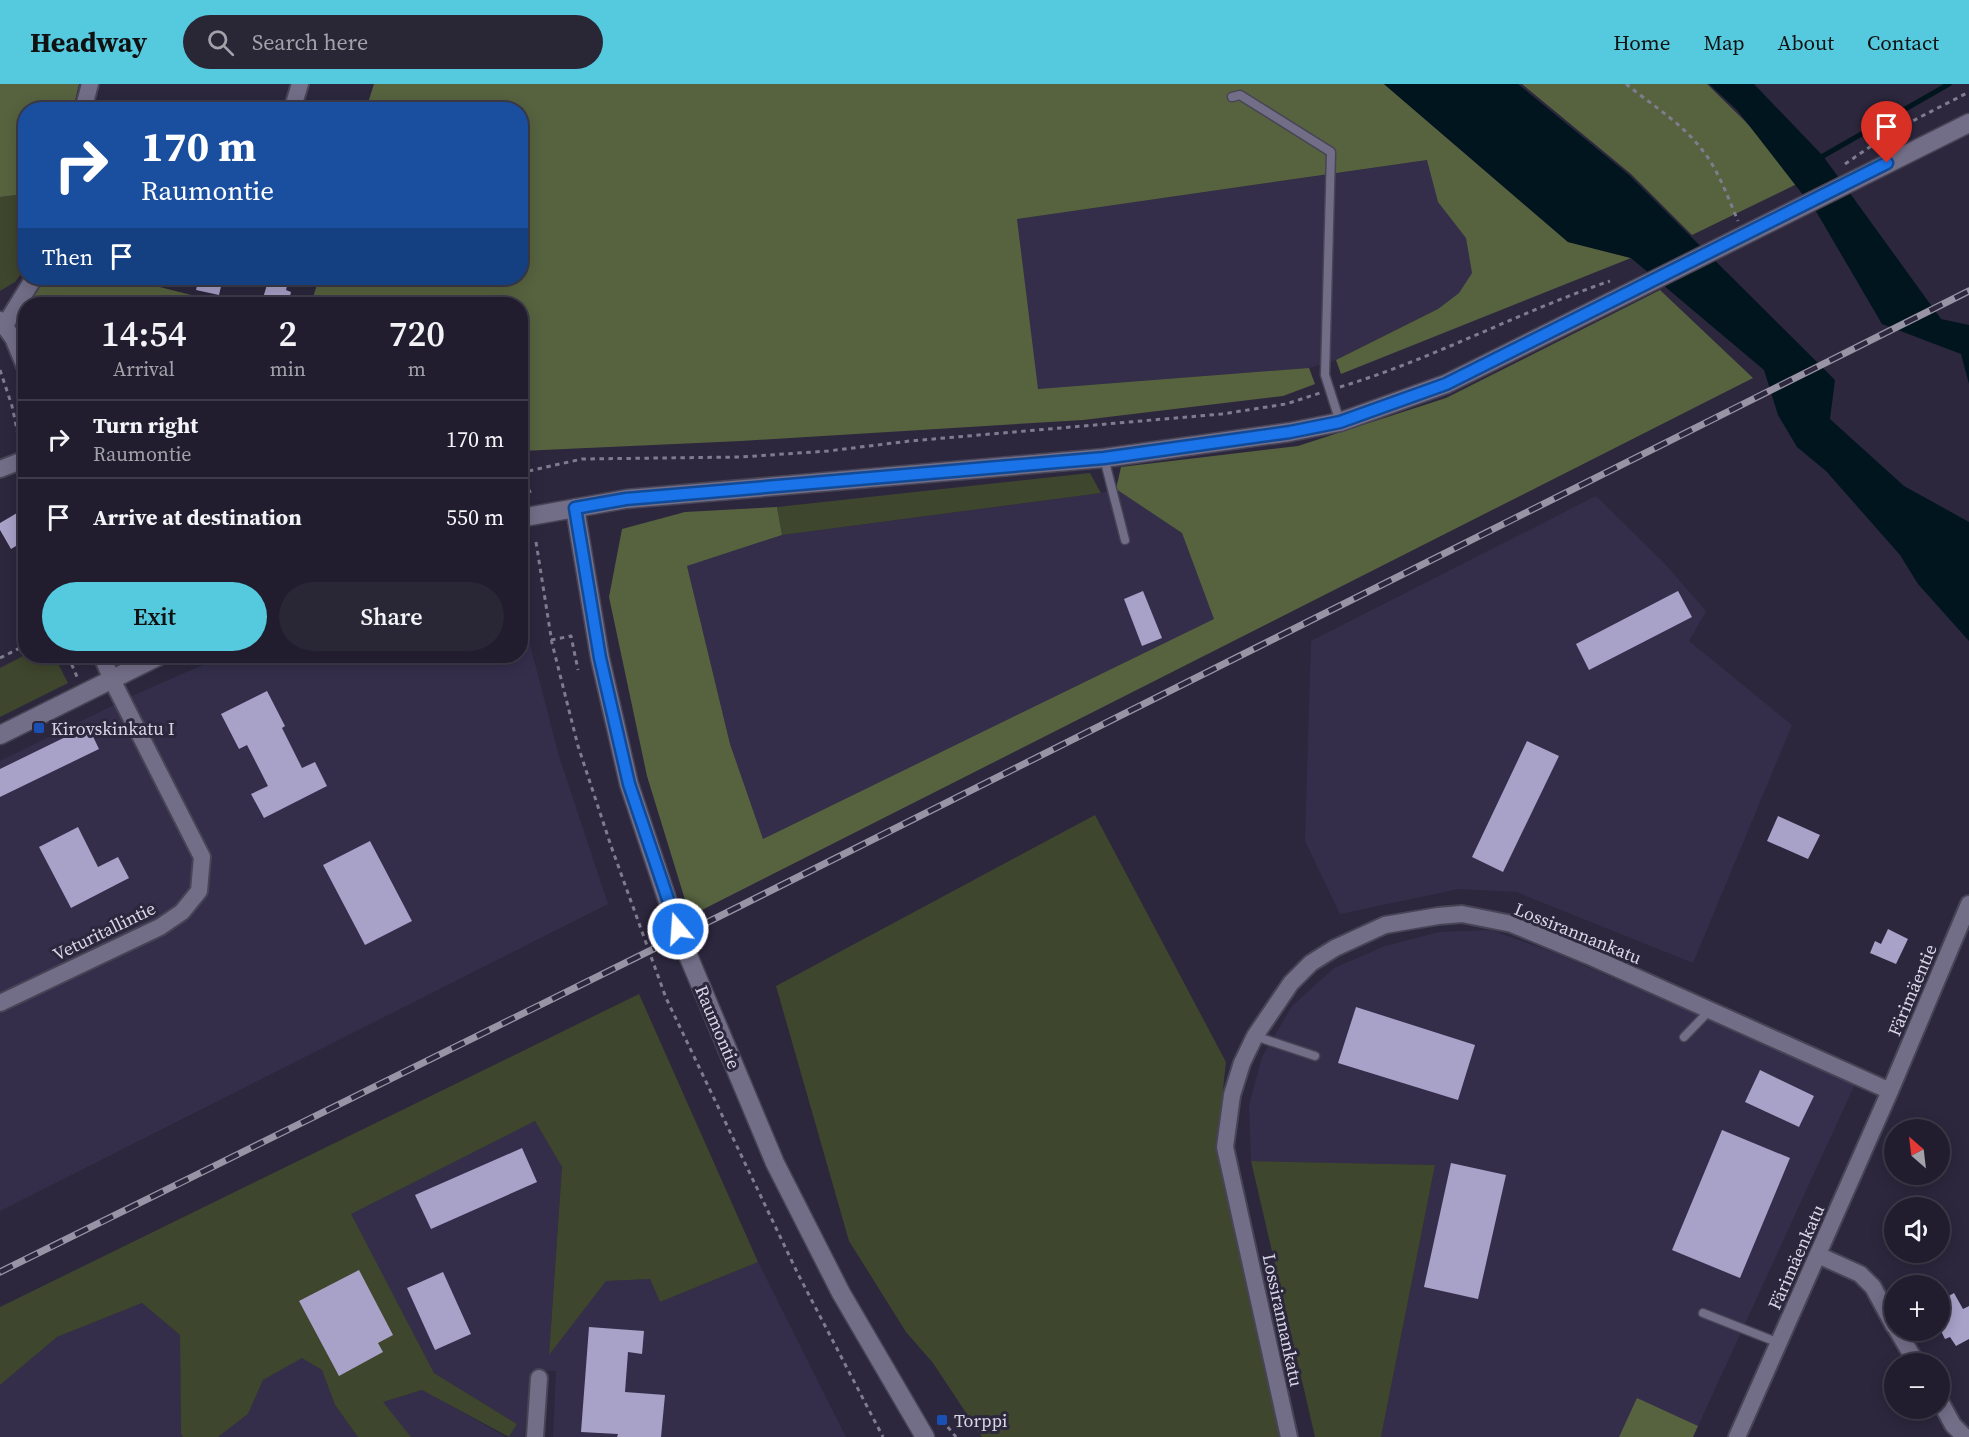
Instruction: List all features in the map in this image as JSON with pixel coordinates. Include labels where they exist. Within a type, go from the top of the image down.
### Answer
[{"type":"street","points":[[85,102],[90,84]]},
{"type":"street","points":[[294,102],[300,84]]},
{"type":"street","points":[[528,517],[626,499],[1104,458],[1290,432],[1340,422],[1446,384],[1969,123]]},
{"type":"street","points":[[18,300],[2,323],[18,350]]},
{"type":"street","points":[[0,469],[18,462]]},
{"type":"street","name":"Raumontie","points":[[575,508],[600,658],[629,784],[678,929],[776,1163],[842,1293],[925,1437]]},
{"type":"street","name":"Veturitallintie","points":[[0,1004],[160,927],[182,912],[199,891],[202,857],[105,663]]},
{"type":"street","points":[[0,735],[144,663]]},
{"type":"street","name":"Färimäentie","points":[[1890,1091],[1968,908]]},
{"type":"street","name":"Lossirannankatu","points":[[1289,1437],[1225,1147],[1232,1095],[1242,1063],[1255,1036],[1292,983],[1311,963],[1335,948],[1385,925],[1438,916],[1462,914],[1512,924],[1890,1091]]},
{"type":"street","name":"Färimäenkatu","points":[[1737,1437],[1890,1091]]},
{"type":"street","points":[[1818,1255],[1860,1274],[1873,1287],[1884,1307]]},
{"type":"street","points":[[534,1437],[539,1378]]},
{"type":"street","points":[[1950,1419],[1965,1437]]},
{"type":"lane","points":[[1232,97],[1240,95],[1331,152],[1325,375],[1340,422]]},
{"type":"lane","points":[[1104,458],[1125,540]]},
{"type":"lane","points":[[1684,1037],[1710,1010]]},
{"type":"lane","points":[[1255,1036],[1315,1056]]},
{"type":"lane","points":[[1703,1313],[1779,1343]]},
{"type":"path","points":[[1626,84],[1682,128],[1703,150],[1716,172],[1744,234]]},
{"type":"path","points":[[1844,165],[1893,131],[1969,93]]},
{"type":"path","points":[[528,472],[582,459],[741,457],[828,451],[910,441],[1222,414],[1286,404],[1377,376],[1580,291]]},
{"type":"path","points":[[0,370],[18,430]]},
{"type":"path","points":[[528,482],[530,493]]},
{"type":"path","points":[[536,542],[551,640],[578,746],[611,846],[666,998],[798,1274],[883,1437]]},
{"type":"path","points":[[551,640],[571,636],[578,670]]},
{"type":"path","points":[[0,658],[18,649]]},
{"type":"path","points":[[71,663],[83,693]]},
{"type":"path","points":[[942,1420],[956,1437]]},
{"type":"shaded area","points":[[1428,160],[1438,202],[1466,237],[1472,273],[1459,293],[1438,309],[1336,360],[1309,368],[1037,389],[1017,219]]},
{"type":"shaded area","points":[[1116,489],[1182,533],[1215,619],[763,839],[730,744],[687,566],[782,535],[1101,493]]},
{"type":"shaded area","points":[[1596,496],[1665,564],[1706,611],[1689,641],[1792,725],[1693,963],[1516,892],[1459,889],[1340,914],[1305,841],[1311,641]]},
{"type":"shaded area","points":[[528,637],[559,756],[608,904],[0,1211],[0,761],[132,696],[207,663],[528,663]]},
{"type":"shaded area","points":[[1491,930],[1558,954],[1855,1084],[1693,1437],[1381,1437],[1435,1165],[1251,1161],[1249,1105],[1262,1057],[1292,1006],[1334,968],[1385,946],[1439,932]]},
{"type":"shaded area","points":[[535,1121],[562,1167],[549,1354],[606,1281],[650,1279],[660,1302],[758,1262],[846,1437],[553,1437],[556,1371],[531,1370],[524,1437],[509,1437],[517,1424],[434,1373],[350,1214]]},
{"type":"shaded area","points":[[142,1303],[180,1335],[181,1434],[183,1437],[0,1437],[0,1385],[57,1337]]},
{"type":"shaded area","points":[[302,1357],[322,1370],[335,1405],[358,1437],[218,1437],[248,1414],[263,1380]]},
{"type":"shaded area","points":[[423,1390],[506,1437],[411,1437],[382,1402]]},
{"type":"green space","points":[[0,84],[79,84],[75,102],[18,102],[18,195],[0,197]]},
{"type":"green space","points":[[374,84],[1384,84],[1568,242],[1631,258],[1341,374],[1336,360],[1438,309],[1459,293],[1472,273],[1466,238],[1438,202],[1427,160],[1017,219],[1038,389],[1309,368],[1315,384],[1283,396],[1083,420],[741,441],[528,451],[528,297],[313,297],[317,285],[528,285],[528,102],[368,102]]},
{"type":"green space","points":[[1522,84],[1707,84],[1805,180],[1692,235],[1631,174]]},
{"type":"green space","points":[[18,195],[18,278],[0,291],[0,197]]},
{"type":"green space","points":[[35,285],[152,285],[199,297],[26,297]]},
{"type":"green space","points":[[1660,290],[1753,378],[690,916],[647,776],[609,597],[622,529],[685,512],[777,507],[782,535],[687,566],[730,744],[763,839],[1214,619],[1182,533],[1116,489],[1121,467],[1298,446],[1446,398]]},
{"type":"green space","points":[[1090,473],[1101,493],[782,535],[777,507]]},
{"type":"green space","points":[[18,659],[18,663],[58,663],[68,683],[0,717],[0,668]]},
{"type":"green space","points":[[1095,815],[1226,1062],[1218,1135],[1285,1437],[982,1437],[933,1363],[906,1332],[849,1241],[776,986]]},
{"type":"green space","points":[[639,994],[758,1262],[660,1302],[650,1279],[606,1281],[549,1355],[562,1167],[535,1121],[351,1214],[434,1373],[517,1424],[509,1437],[422,1390],[383,1402],[411,1437],[358,1437],[335,1405],[322,1370],[302,1358],[263,1380],[248,1414],[218,1437],[183,1437],[181,1434],[180,1335],[142,1303],[57,1337],[0,1385],[0,1307]]},
{"type":"green space","points":[[1251,1161],[1435,1165],[1381,1437],[1315,1437]]},
{"type":"green space","points":[[1637,1398],[1698,1426],[1693,1437],[1619,1437]]},
{"type":"water","points":[[1384,84],[1518,84],[1629,175],[1835,380],[1830,419],[1904,486],[1969,522],[1969,641],[1918,584],[1900,555],[1826,471],[1797,447],[1778,415],[1764,370],[1631,258],[1568,242]]},
{"type":"water","points":[[1709,84],[1754,84],[1823,156],[1941,319],[1969,325],[1969,384],[1961,354],[1882,324],[1817,213],[1737,110]]},
{"type":"building","points":[[197,285],[221,285],[219,295],[196,290]]},
{"type":"building","points":[[267,285],[287,285],[286,290],[291,292],[290,297],[263,297]]},
{"type":"building","points":[[17,513],[18,545],[11,549],[0,530],[0,523]]},
{"type":"building","points":[[1143,591],[1162,638],[1142,646],[1124,599]]},
{"type":"building","points":[[1678,591],[1692,617],[1589,670],[1576,644]]},
{"type":"building","points":[[267,691],[285,726],[282,728],[302,768],[315,762],[327,786],[264,818],[251,794],[268,786],[247,745],[239,749],[221,714]]},
{"type":"building","points":[[88,726],[99,749],[0,797],[0,769]]},
{"type":"building","points":[[1527,741],[1559,756],[1503,872],[1472,857]]},
{"type":"building","points":[[1778,816],[1820,835],[1808,859],[1767,841]]},
{"type":"building","points":[[78,827],[98,867],[118,857],[129,878],[71,908],[39,847]]},
{"type":"building","points":[[370,841],[412,921],[365,945],[323,865]]},
{"type":"building","points":[[1888,929],[1908,939],[1896,964],[1870,953],[1875,941],[1881,944]]},
{"type":"building","points":[[1356,1007],[1475,1045],[1458,1100],[1338,1063]]},
{"type":"building","points":[[1760,1070],[1814,1096],[1799,1127],[1745,1102]]},
{"type":"building","points":[[1722,1130],[1790,1158],[1740,1278],[1672,1250]]},
{"type":"building","points":[[522,1148],[537,1182],[431,1229],[415,1195]]},
{"type":"building","points":[[1451,1163],[1506,1175],[1478,1299],[1424,1287]]},
{"type":"building","points":[[359,1270],[393,1335],[378,1343],[383,1352],[339,1376],[299,1301]]},
{"type":"building","points":[[443,1272],[471,1334],[435,1350],[407,1288]]},
{"type":"building","points":[[1954,1293],[1963,1309],[1969,1306],[1969,1339],[1956,1346],[1950,1337],[1950,1295]]},
{"type":"building","points":[[589,1327],[644,1331],[642,1354],[628,1352],[625,1392],[665,1395],[661,1437],[617,1437],[618,1434],[581,1432]]},
{"type":"waterway","points":[[1823,156],[1949,84]]},
{"type":"railway","points":[[0,1272],[718,917],[1969,291]]},
{"type":"place","name":"Kirovskinkatu I","points":[[39,728]]},
{"type":"place","name":"Torppi","points":[[942,1420]]},
{"type":"route","points":[[678,929],[629,784],[600,658],[575,508],[626,499],[1104,458],[1290,432],[1340,422],[1446,384],[1887,163]]}]
